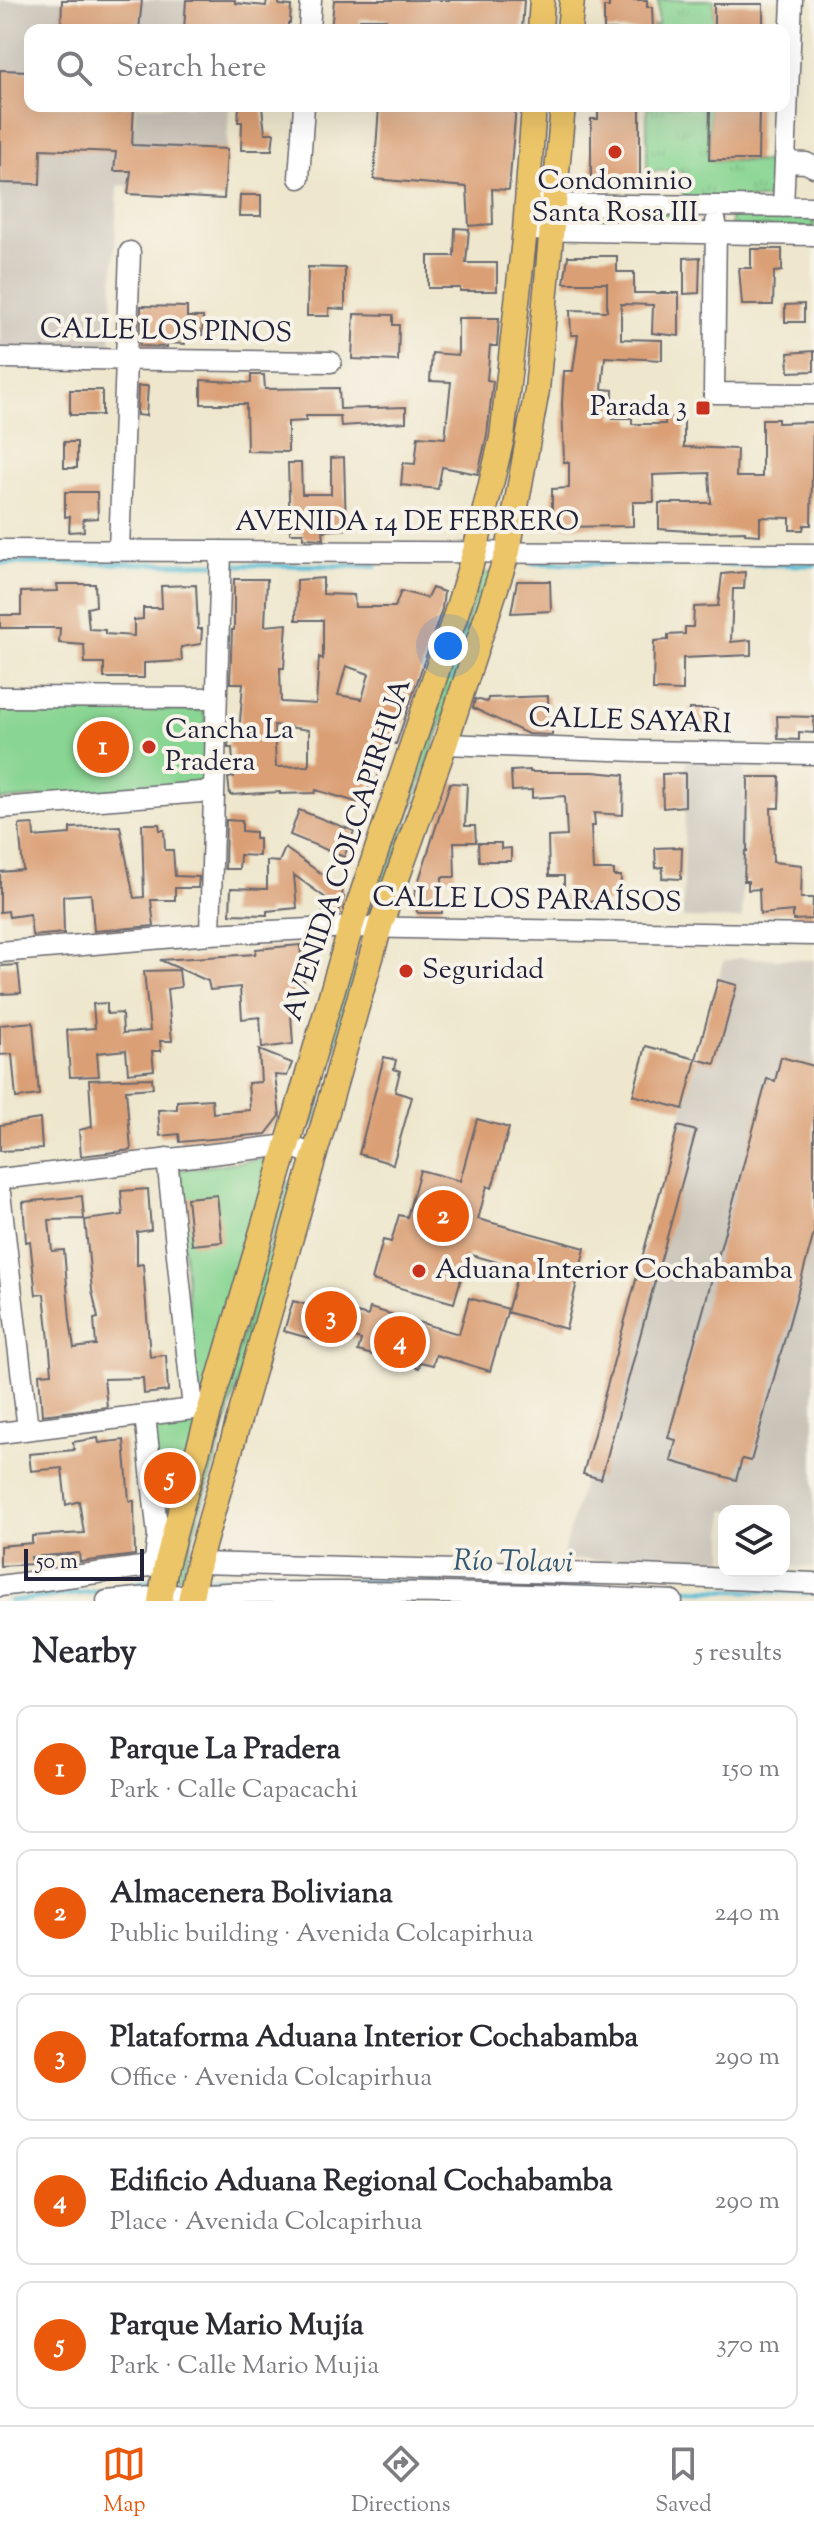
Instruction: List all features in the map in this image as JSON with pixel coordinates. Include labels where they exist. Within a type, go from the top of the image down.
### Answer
[{"type":"main road","points":[[540,24],[542,0]]},
{"type":"main road","points":[[570,24],[572,0]]},
{"type":"main road","name":"AVENIDA COLCAPIRHUA","points":[[160,1598],[181,1508],[351,927],[475,551],[502,438],[525,230],[534,112]]},
{"type":"main road","points":[[555,205],[563,112]]},
{"type":"main road","name":"AVENIDA COLCAPIRHUA","points":[[191,1597],[198,1563],[380,926],[445,744],[508,551],[537,390],[555,205]]},
{"type":"street","points":[[309,24],[311,0]]},
{"type":"street","points":[[790,54],[792,0]]},
{"type":"street","points":[[299,178],[304,112]]},
{"type":"street","points":[[783,207],[788,112]]},
{"type":"street","points":[[786,162],[806,163],[814,167]]},
{"type":"street","points":[[527,204],[814,207]]},
{"type":"street","points":[[717,206],[714,393],[814,394]]},
{"type":"street","points":[[525,230],[814,235]]},
{"type":"street","points":[[119,550],[130,252]]},
{"type":"street","name":"CALLE LOS PINOS","points":[[0,358],[331,362]]},
{"type":"street","name":"AVENIDA 14 DE FEBRERO","points":[[0,550],[814,554]]},
{"type":"street","points":[[210,934],[221,551]]},
{"type":"street","points":[[0,697],[216,698]]},
{"type":"street","name":"CALLE SAYARI","points":[[445,744],[814,754]]},
{"type":"street","points":[[0,808],[214,791]]},
{"type":"street","name":"CALLE LOS PARAÍSOS","points":[[0,952],[210,934],[380,926],[814,935]]},
{"type":"street","points":[[0,1179],[288,1145],[313,1155]]},
{"type":"street","points":[[0,1433],[193,1409],[167,1158]]},
{"type":"street","points":[[0,1193],[28,1429]]},
{"type":"street","points":[[0,1586],[149,1566],[155,1559],[158,1536],[145,1415]]},
{"type":"street","points":[[198,1563],[814,1583]]},
{"type":"street","points":[[107,1601],[421,1592],[672,1601]]},
{"type":"shaded area","points":[[0,0],[235,0],[233,24],[24,24],[24,112],[134,112],[130,163],[135,112],[229,112],[224,199],[128,194],[129,186],[118,185],[110,350],[0,349]]},
{"type":"shaded area","points":[[686,760],[745,762],[742,919],[683,918]]},
{"type":"shaded area","points":[[738,958],[814,960],[814,1567],[790,1566],[790,1505],[718,1505],[718,1564],[562,1559],[723,962]]},
{"type":"green space","points":[[658,0],[714,0],[714,24],[658,24]]},
{"type":"green space","points":[[647,112],[710,112],[709,160],[775,162],[773,188],[766,199],[683,198],[682,171],[647,171]]},
{"type":"green space","points":[[593,213],[694,213],[694,224],[593,224]]},
{"type":"green space","points":[[731,214],[814,215],[814,228],[731,227]]},
{"type":"green space","points":[[483,573],[493,573],[375,915],[366,913]]},
{"type":"green space","points":[[0,708],[201,710],[206,715],[205,779],[202,783],[0,800]]},
{"type":"green space","points":[[350,966],[359,969],[313,1126],[304,1124]]},
{"type":"green space","points":[[263,1159],[269,1161],[270,1167],[160,1572],[152,1422],[198,1416],[177,1170]]},
{"type":"green space","points":[[287,1182],[296,1184],[181,1577],[172,1576]]},
{"type":"building","points":[[62,0],[142,0],[140,24],[61,24]]},
{"type":"building","points":[[186,0],[235,0],[235,3],[266,6],[267,0],[279,0],[279,5],[291,6],[288,24],[184,24]]},
{"type":"building","points":[[334,0],[524,0],[522,24],[386,24],[386,19],[360,19],[360,24],[332,24]]},
{"type":"building","points":[[609,0],[647,0],[647,7],[652,7],[653,24],[604,24],[604,7],[609,7]]},
{"type":"building","points":[[714,4],[763,4],[763,24],[714,24]]},
{"type":"building","points":[[0,70],[24,71],[24,112],[134,112],[132,145],[227,149],[224,199],[128,194],[131,171],[114,171],[116,152],[41,149],[40,184],[0,183]]},
{"type":"building","points":[[239,112],[263,112],[265,133],[274,133],[272,150],[241,150],[242,122],[238,122]]},
{"type":"building","points":[[379,112],[516,112],[509,190],[492,189],[493,224],[469,226],[467,187],[374,179]]},
{"type":"building","name":"Condominio Santa Rosa III","points":[[598,112],[640,112],[640,185],[591,185],[591,119],[598,119]]},
{"type":"building","name":"Condominio Santa Rosa III","points":[[710,112],[759,112],[758,160],[709,160]]},
{"type":"building","points":[[240,195],[261,195],[261,216],[239,216]]},
{"type":"building","points":[[455,228],[469,229],[466,263],[497,263],[497,291],[428,288],[428,256],[454,256]]},
{"type":"building","points":[[751,249],[782,249],[782,271],[774,272],[773,305],[742,305],[739,268],[751,268]]},
{"type":"building","points":[[568,256],[617,256],[617,272],[634,272],[634,293],[679,293],[679,336],[652,333],[653,305],[621,304],[621,339],[662,340],[662,360],[605,357],[602,389],[613,390],[613,418],[632,418],[632,424],[665,424],[665,418],[684,419],[684,447],[737,449],[736,477],[762,477],[762,419],[778,419],[778,423],[813,422],[811,525],[804,525],[803,530],[790,530],[790,518],[760,517],[760,535],[745,534],[745,531],[659,529],[659,503],[711,503],[709,473],[653,475],[654,502],[633,502],[633,526],[552,527],[552,489],[569,488],[569,462],[564,462],[562,403],[564,371],[573,371],[578,335],[571,335],[570,310],[607,311],[607,283],[564,283]]},
{"type":"building","points":[[700,257],[699,293],[684,294],[684,258]]},
{"type":"building","points":[[308,267],[345,268],[345,309],[329,308],[329,316],[307,316]]},
{"type":"building","points":[[804,304],[804,322],[785,322],[785,305]]},
{"type":"building","points":[[141,306],[187,307],[187,317],[203,317],[202,335],[186,335],[185,344],[140,346]]},
{"type":"building","points":[[354,314],[393,315],[393,325],[399,325],[398,361],[352,359]]},
{"type":"building","points":[[458,318],[499,318],[497,346],[490,346],[487,380],[493,381],[487,435],[478,474],[442,467],[438,489],[401,485],[403,463],[415,464],[418,436],[445,438],[451,382],[430,381],[432,353],[458,355]]},
{"type":"building","points":[[814,351],[814,371],[789,372],[788,353]]},
{"type":"building","points":[[251,375],[264,375],[265,389],[339,388],[340,409],[406,407],[406,422],[341,426],[340,416],[306,416],[306,421],[288,422],[288,452],[247,451],[246,404],[201,404],[201,380],[251,383]]},
{"type":"building","points":[[138,386],[148,386],[146,416],[137,415]]},
{"type":"building","points":[[70,390],[102,390],[102,415],[70,415]]},
{"type":"building","points":[[64,442],[77,442],[77,468],[64,468]]},
{"type":"building","points":[[344,457],[346,529],[323,531],[324,539],[303,538],[303,533],[290,533],[288,463],[301,463],[302,494],[331,494],[331,458]]},
{"type":"building","points":[[65,492],[97,492],[98,518],[83,519],[84,531],[69,532],[70,516],[65,517]]},
{"type":"building","points":[[745,572],[744,589],[733,589],[731,642],[751,640],[751,655],[683,658],[683,691],[653,690],[654,641],[668,640],[668,635],[685,634],[685,627],[693,627],[694,607],[718,606],[722,574]]},
{"type":"building","points":[[323,578],[323,594],[354,595],[355,607],[395,607],[401,591],[427,598],[432,588],[444,592],[442,609],[396,744],[391,743],[377,779],[372,778],[363,804],[316,790],[315,793],[230,795],[228,778],[234,777],[232,748],[228,748],[229,735],[239,735],[243,683],[230,683],[234,579],[267,579],[265,626],[287,624],[284,668],[280,668],[281,702],[316,704],[319,657],[323,659],[323,620],[296,620],[297,580]],"holes":[[[346,666],[369,674],[362,699],[338,695]],[[274,725],[309,730],[309,766],[276,767]]]},
{"type":"building","points":[[517,581],[550,581],[551,611],[511,613]]},
{"type":"building","points":[[57,584],[95,584],[96,606],[87,608],[89,629],[105,630],[105,634],[134,636],[134,620],[143,619],[143,608],[162,608],[161,586],[196,585],[201,644],[181,647],[182,661],[144,663],[144,678],[104,678],[104,663],[85,663],[84,645],[59,643],[60,628],[0,628],[0,615],[21,615],[21,592],[58,591]]},
{"type":"building","points":[[548,696],[552,735],[528,734],[473,708],[475,699],[487,702],[488,698]]},
{"type":"building","points":[[689,709],[717,709],[715,729],[688,730]]},
{"type":"building","points":[[777,716],[814,717],[814,733],[799,732],[799,740],[778,739]]},
{"type":"building","points":[[511,771],[624,775],[623,815],[594,813],[595,826],[591,826],[593,870],[614,870],[614,876],[621,876],[620,904],[590,901],[590,905],[564,905],[564,876],[549,876],[548,837],[567,836],[565,796],[532,798],[532,790],[512,791]]},
{"type":"building","points":[[685,773],[685,806],[663,808],[662,774]]},
{"type":"building","points":[[748,777],[780,777],[779,808],[771,808],[773,862],[802,865],[801,898],[813,898],[812,919],[793,920],[793,911],[760,914],[759,889],[748,890],[748,881],[744,881]]},
{"type":"building","points":[[450,783],[467,784],[465,826],[475,826],[476,842],[454,842],[455,877],[442,877],[442,913],[418,913],[412,902]]},
{"type":"building","points":[[299,810],[354,831],[344,857],[290,835]]},
{"type":"building","points":[[226,820],[242,821],[242,831],[255,832],[255,839],[259,839],[259,856],[240,855],[239,869],[225,869]]},
{"type":"building","points":[[33,824],[34,837],[70,834],[70,828],[120,826],[134,898],[144,897],[142,824],[159,824],[160,830],[164,830],[165,850],[173,850],[175,876],[199,877],[198,888],[175,888],[175,900],[151,900],[154,926],[94,931],[91,894],[63,896],[64,933],[32,936],[30,914],[9,917],[8,911],[0,912],[0,872],[23,870],[19,825]]},
{"type":"building","points":[[478,843],[501,843],[501,849],[511,848],[511,861],[479,861]]},
{"type":"building","points":[[682,847],[681,879],[662,878],[663,867],[656,868],[655,848]]},
{"type":"building","points":[[285,848],[343,889],[344,897],[338,915],[322,915],[327,899],[294,875],[297,908],[267,911],[267,915],[230,914],[231,888],[267,889],[267,861],[279,862]]},
{"type":"building","points":[[300,945],[305,998],[290,1000],[293,1044],[262,1048],[260,1017],[242,1019],[240,987],[210,990],[208,981],[160,960],[255,954],[256,949]]},
{"type":"building","points":[[18,965],[21,993],[0,994],[0,966]]},
{"type":"building","points":[[179,970],[181,987],[167,989],[172,1041],[160,1041],[161,1051],[152,1051],[154,1070],[128,1073],[126,1050],[97,1053],[99,1076],[70,1077],[67,1030],[95,1028],[93,1004],[107,1003],[107,1014],[122,1013],[123,1033],[150,1031],[144,971]]},
{"type":"building","points":[[718,980],[737,985],[715,1064],[696,1059]]},
{"type":"building","points":[[33,1022],[39,1095],[16,1098],[12,1054],[0,1055],[0,1025]]},
{"type":"building","points":[[646,1046],[696,1059],[683,1109],[633,1095]]},
{"type":"building","points":[[259,1050],[292,1063],[287,1076],[275,1075],[280,1116],[266,1134],[180,1142],[179,1134],[160,1136],[158,1110],[177,1109],[177,1101],[212,1099],[213,1113],[250,1110],[248,1083],[261,1082]]},
{"type":"building","points":[[384,1057],[396,1060],[394,1069],[400,1071],[395,1092],[412,1097],[393,1164],[359,1154]]},
{"type":"building","points":[[781,1057],[814,1066],[814,1233],[751,1461],[742,1459],[736,1480],[671,1461],[676,1440],[668,1438],[767,1079],[775,1081]]},
{"type":"building","points":[[152,1078],[153,1088],[126,1090],[131,1150],[81,1156],[79,1130],[92,1127],[89,1080]]},
{"type":"building","points":[[40,1119],[42,1149],[0,1151],[0,1125]]},
{"type":"building","points":[[477,1119],[509,1128],[492,1188],[487,1186],[478,1219],[585,1248],[566,1329],[507,1312],[519,1268],[468,1254],[454,1303],[372,1280],[383,1240],[391,1242],[399,1215],[407,1217],[420,1170],[460,1181]]},
{"type":"building","points":[[678,1126],[696,1131],[601,1479],[583,1474]]},
{"type":"building","points":[[148,1189],[151,1230],[137,1232],[137,1265],[143,1264],[150,1357],[166,1355],[168,1391],[144,1394],[143,1378],[104,1379],[107,1407],[42,1415],[39,1374],[52,1373],[44,1294],[36,1295],[30,1241],[26,1242],[23,1202],[82,1196],[84,1219],[49,1220],[52,1251],[64,1250],[74,1348],[96,1345],[94,1319],[98,1318],[85,1220],[123,1215],[121,1191]]},
{"type":"building","points":[[217,1195],[222,1242],[192,1245],[187,1198]]},
{"type":"building","points":[[469,1298],[508,1309],[490,1371],[436,1355],[433,1365],[420,1362],[419,1368],[358,1351],[361,1340],[336,1333],[333,1345],[284,1331],[293,1301],[355,1318],[357,1313],[368,1316],[370,1308],[459,1334]]},
{"type":"building","points":[[98,1438],[99,1443],[124,1440],[129,1501],[134,1501],[135,1555],[80,1562],[79,1553],[31,1557],[32,1564],[0,1566],[0,1546],[32,1543],[32,1536],[84,1533],[79,1501],[66,1505],[62,1468],[31,1471],[29,1454],[74,1450],[73,1442]]},
{"type":"waterway","points":[[0,563],[215,564]]},
{"type":"waterway","points":[[533,563],[814,565]]},
{"type":"waterway","points":[[225,565],[376,566]]},
{"type":"waterway","name":"Río Tolavi","points":[[210,1578],[437,1583]]},
{"type":"waterway","name":"Río Tolavi","points":[[10,1601],[112,1590],[151,1580]]},
{"type":"waterway","name":"Río Tolavi","points":[[531,1585],[814,1593]]},
{"type":"place","name":"Condominio Santa Rosa III","points":[[615,152]]},
{"type":"place","name":"Parada 3","points":[[703,408]]},
{"type":"place","name":"Parque La Pradera","points":[[103,747]]},
{"type":"place","name":"Cancha La Pradera","points":[[149,747]]},
{"type":"place","name":"Seguridad","points":[[406,971]]},
{"type":"place","name":"Almacenera Boliviana","points":[[443,1216]]},
{"type":"place","name":"Aduana Interior Cochabamba","points":[[419,1271]]},
{"type":"place","name":"Plataforma Aduana Interior Cochabamba","points":[[331,1317]]},
{"type":"place","name":"Edificio Aduana Regional Cochabamba","points":[[400,1342]]},
{"type":"place","name":"Parque Mario Mujía","points":[[170,1478]]}]
